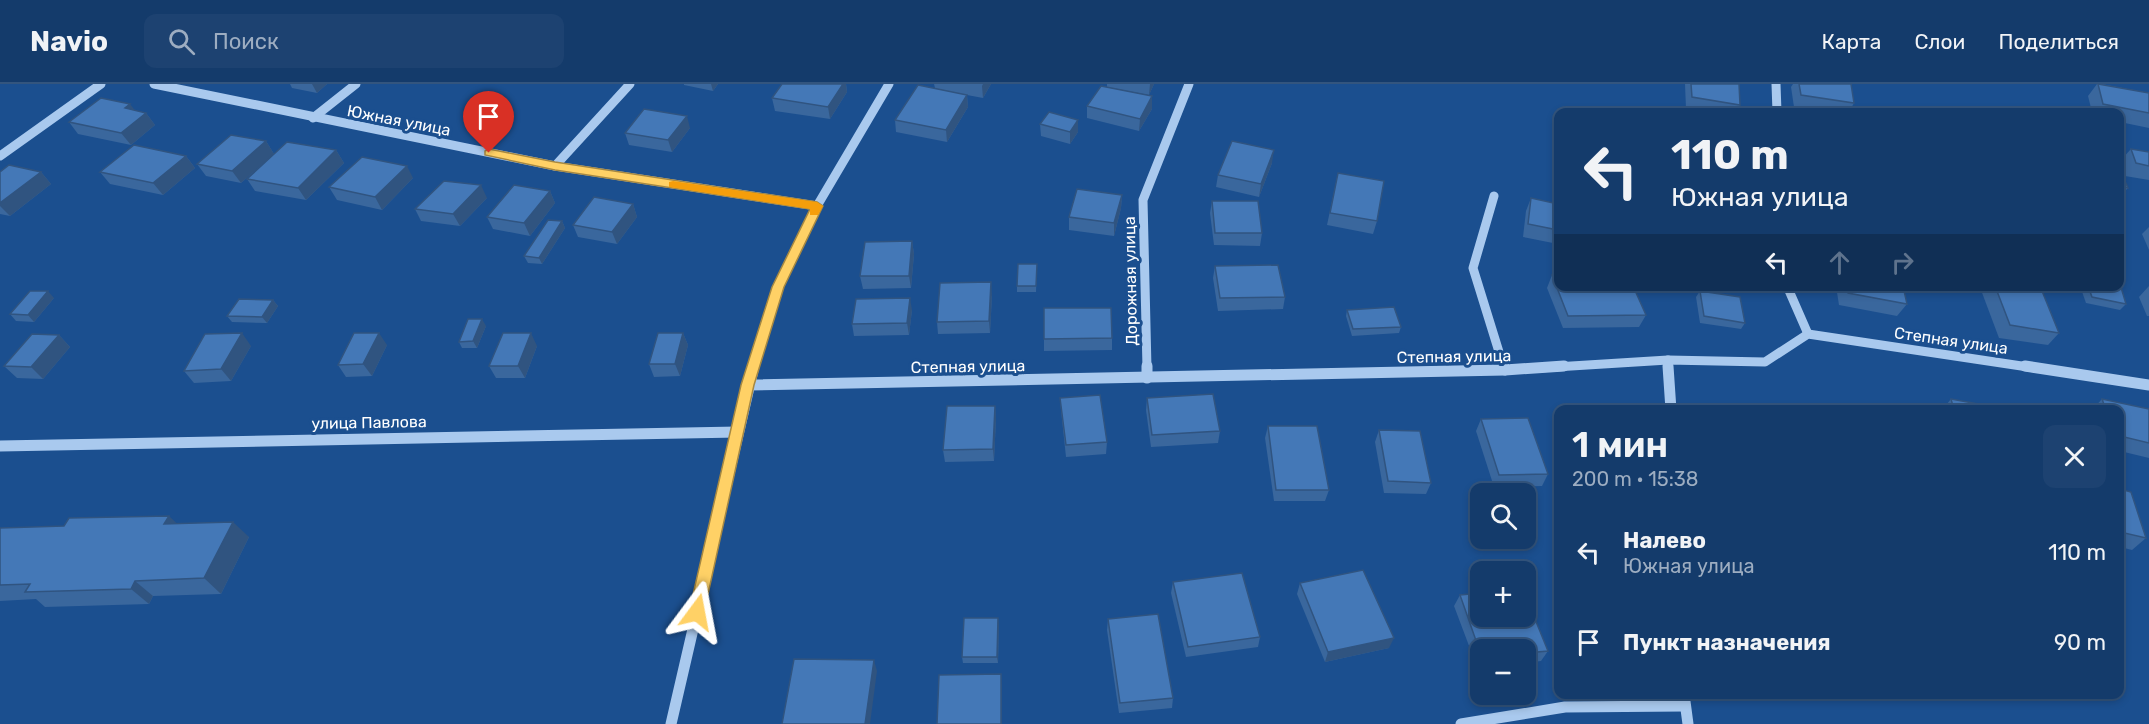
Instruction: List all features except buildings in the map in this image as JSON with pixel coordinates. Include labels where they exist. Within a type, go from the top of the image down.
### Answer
[{"type":"street","points":[[0,156],[101,84]]},
{"type":"street","name":"Южная улица","points":[[154,84],[555,166],[817,206]]},
{"type":"street","points":[[313,118],[356,84]]},
{"type":"street","points":[[555,166],[630,84]]},
{"type":"street","points":[[671,724],[748,385],[778,287],[817,206],[890,84]]},
{"type":"street","name":"Дорожная улица","points":[[1147,378],[1143,200],[1189,84]]},
{"type":"street","points":[[1776,84],[1777,108]]},
{"type":"street","points":[[1494,196],[1473,268],[1505,370]]},
{"type":"street","points":[[1789,291],[1808,334]]},
{"type":"street","name":"Степная улица","points":[[748,385],[1505,370],[1668,360],[1765,362],[1808,334],[2149,385]]},
{"type":"street","points":[[1668,360],[1671,405]]},
{"type":"street","name":"улица Павлова","points":[[0,446],[738,432]]},
{"type":"street","points":[[1461,724],[1565,706],[1684,700],[1688,724]]},
{"type":"slow traffic","points":[[673,184],[817,206],[814,212]]},
{"type":"route","points":[[489,153],[555,166],[817,206],[778,287],[748,385],[697,612]]}]
